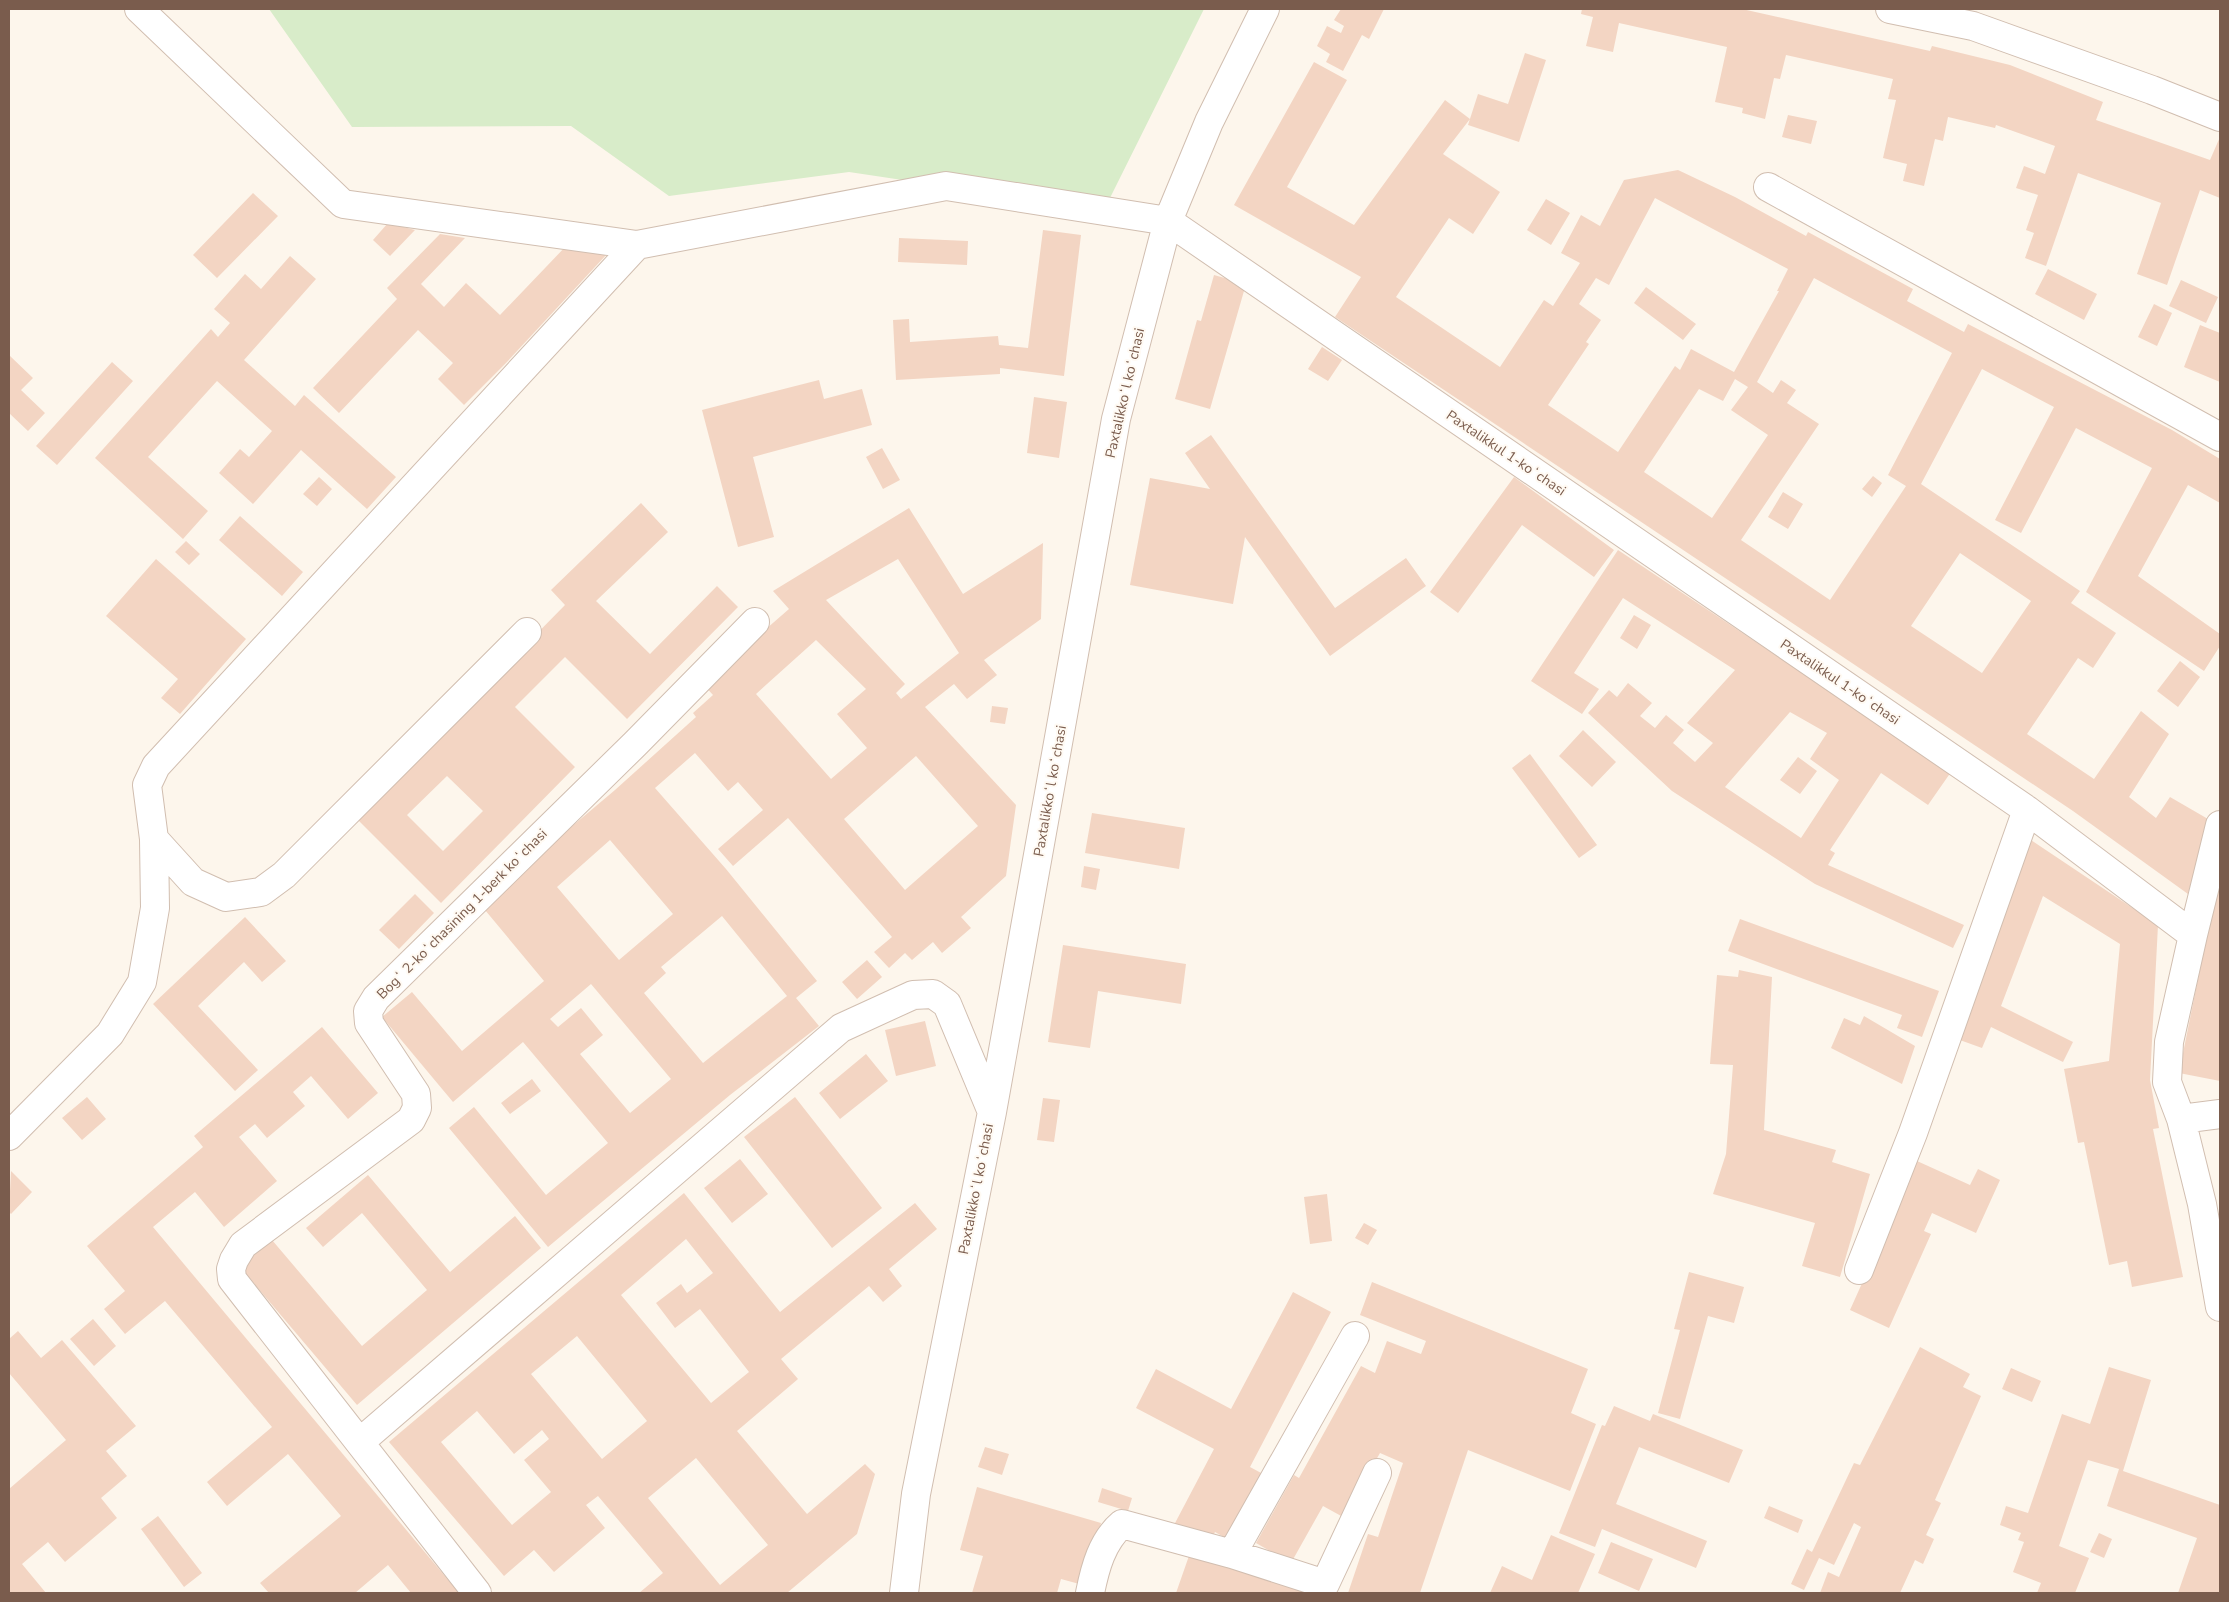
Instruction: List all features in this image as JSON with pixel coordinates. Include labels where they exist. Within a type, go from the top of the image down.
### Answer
[{"type":"street","points":[[139,9],[343,204],[637,246],[946,186],[1168,221]]},
{"type":"street","name":"Paxtalikkoʻl koʻchasi","points":[[904,1593],[916,1494],[992,1112],[1116,420],[1168,221],[1209,122],[1265,9]]},
{"type":"street","points":[[1890,9],[1972,26],[2152,90],[2220,117]]},
{"type":"street","points":[[1768,187],[2220,437]]},
{"type":"street","name":"Paxtalikkul 1-koʻchasi","points":[[1168,221],[2027,810],[2193,934]]},
{"type":"street","points":[[9,1136],[110,1034],[142,982],[155,908],[154,839],[147,785],[156,766],[637,246]]},
{"type":"street","name":"Bogʻ 2-koʻchasining 1-berk koʻchasi","points":[[478,1593],[232,1279],[231,1269],[243,1245],[411,1120],[417,1108],[416,1094],[370,1023],[368,1011],[376,998],[755,622]]},
{"type":"street","points":[[154,839],[193,882],[226,898],[261,892],[284,875],[527,632]]},
{"type":"street","points":[[1859,1270],[1913,1132],[2027,810]]},
{"type":"street","points":[[2220,825],[2169,1042],[2167,1082],[2181,1119],[2202,1204],[2220,1307]]},
{"type":"street","points":[[360,1442],[841,1028],[913,995],[933,994],[947,1004],[992,1112]]},
{"type":"street","points":[[2181,1119],[2220,1114]]},
{"type":"street","points":[[1232,1554],[1355,1336]]},
{"type":"street","points":[[1090,1593],[1099,1556],[1113,1532],[1122,1524],[1232,1554],[1325,1584],[1377,1473]]},
{"type":"green space","points":[[269,9],[1204,9],[1104,210],[849,172],[669,196],[571,126],[352,127]]},
{"type":"building","points":[[1341,9],[1384,9],[1369,39],[1362,35],[1343,71],[1326,62],[1330,54],[1317,46],[1327,26],[1341,33],[1344,26],[1334,20]]},
{"type":"building","points":[[1582,9],[1742,9],[1930,51],[1932,46],[2010,65],[2103,102],[2096,120],[2210,160],[2220,137],[2220,198],[2200,190],[2167,285],[2137,274],[2161,203],[2078,173],[2046,266],[2025,258],[2034,233],[2026,230],[2038,195],[2016,188],[2024,166],[2045,174],[2055,146],[1996,125],[1995,128],[1948,117],[1943,141],[1935,139],[1924,186],[1903,181],[1907,164],[1883,158],[1896,100],[1888,99],[1893,79],[1786,55],[1780,79],[1774,78],[1765,119],[1742,113],[1743,108],[1715,102],[1727,47],[1619,23],[1613,52],[1586,46],[1593,17],[1581,14]]},
{"type":"building","points":[[1525,53],[1546,60],[1519,142],[1468,125],[1478,94],[1508,104]]},
{"type":"building","points":[[1314,62],[1347,80],[1287,187],[1354,225],[1445,100],[1470,119],[1443,154],[1500,192],[1473,234],[1449,218],[1396,297],[1500,367],[1544,300],[1553,306],[1580,263],[1561,253],[1581,215],[1600,226],[1624,180],[1678,170],[1735,197],[1806,236],[1808,232],[1913,289],[1907,301],[1964,332],[1968,324],[2172,430],[2220,459],[2220,503],[2188,485],[2138,576],[2220,634],[2220,646],[2204,671],[2086,592],[2152,468],[2076,428],[2021,533],[1995,520],[2054,407],[1982,369],[1921,484],[2080,591],[2071,603],[2116,633],[2093,668],[2078,658],[2027,734],[2094,779],[2141,711],[2169,734],[2129,797],[2156,818],[2170,797],[2208,819],[2188,894],[2073,811],[1335,317],[1361,277],[1234,205]],"holes":[[[1655,198],[1788,269],[1777,291],[1779,291],[1734,372],[1691,349],[1680,370],[1675,366],[1618,452],[1548,405],[1589,344],[1586,342],[1601,320],[1579,304],[1596,278],[1609,285]],[[1814,278],[1952,353],[1888,475],[1906,486],[1830,600],[1741,540],[1819,424],[1787,403],[1796,390],[1781,380],[1773,393],[1757,382]],[[1735,379],[1748,387],[1731,410],[1768,435],[1712,518],[1644,472],[1699,389],[1723,401]],[[1960,553],[2031,601],[1982,673],[1911,626]]]},
{"type":"building","points":[[1788,115],[1817,121],[1811,144],[1782,137]]},
{"type":"building","points":[[253,193],[278,216],[217,278],[193,255]]},
{"type":"building","points":[[1546,199],[1570,213],[1551,245],[1527,230]]},
{"type":"building","points":[[388,223],[415,230],[390,256],[373,240]]},
{"type":"building","points":[[1043,230],[1081,235],[1064,376],[1000,368],[1000,374],[896,380],[893,320],[909,319],[910,342],[998,336],[999,345],[1028,348]]},
{"type":"building","points":[[440,234],[465,238],[421,284],[444,307],[466,283],[500,315],[568,244],[607,254],[506,363],[464,405],[438,379],[453,363],[418,330],[339,413],[313,388],[397,299],[387,288]]},
{"type":"building","points":[[899,238],[968,241],[967,265],[898,262]]},
{"type":"building","points":[[290,256],[316,279],[244,360],[295,406],[304,395],[396,477],[367,509],[301,450],[253,504],[219,473],[240,449],[249,457],[272,431],[217,381],[148,457],[208,511],[183,539],[95,458],[211,329],[218,337],[230,323],[214,309],[245,274],[261,289]]},
{"type":"building","points":[[2048,269],[2097,294],[2084,320],[2035,294]]},
{"type":"building","points":[[1214,275],[1246,284],[1210,409],[1175,399],[1197,320],[1201,321]]},
{"type":"building","points":[[2181,280],[2218,297],[2206,323],[2169,306]]},
{"type":"building","points":[[1646,287],[1696,324],[1683,340],[1634,303]]},
{"type":"building","points":[[2154,304],[2172,313],[2157,346],[2138,337]]},
{"type":"building","points":[[2200,325],[2220,333],[2220,382],[2184,367]]},
{"type":"building","points":[[1322,347],[1342,360],[1328,381],[1308,369]]},
{"type":"building","points":[[9,355],[33,378],[21,390],[45,413],[28,431],[9,413]]},
{"type":"building","points":[[112,362],[133,381],[57,465],[36,446]]},
{"type":"building","points":[[819,380],[824,399],[862,389],[872,425],[753,457],[774,537],[738,547],[702,410]]},
{"type":"building","points":[[1034,397],[1067,402],[1059,458],[1027,453]]},
{"type":"building","points":[[1211,435],[1335,608],[1406,558],[1426,586],[1330,656],[1245,537],[1233,604],[1130,585],[1150,478],[1210,489],[1185,453]]},
{"type":"building","points":[[882,448],[900,480],[883,489],[866,457]]},
{"type":"building","points":[[1873,476],[1882,483],[1872,497],[1862,489]]},
{"type":"building","points":[[319,477],[332,489],[317,506],[303,494]]},
{"type":"building","points":[[1514,477],[1614,550],[1594,577],[1522,525],[1458,613],[1430,592]]},
{"type":"building","points":[[1783,492],[1803,504],[1788,529],[1768,517]]},
{"type":"building","points":[[641,503],[668,532],[596,601],[650,654],[717,586],[738,607],[627,719],[565,657],[515,707],[575,767],[441,903],[356,818],[565,605],[551,590]],"holes":[[[447,776],[483,811],[443,851],[407,815]]]},
{"type":"building","points":[[909,508],[963,594],[1043,543],[1041,619],[984,660],[997,675],[967,699],[954,684],[925,707],[1016,805],[1006,876],[961,917],[971,928],[942,953],[933,942],[912,960],[905,953],[889,968],[874,952],[892,937],[788,818],[733,866],[718,849],[763,810],[738,782],[728,791],[695,753],[655,788],[726,869],[817,981],[796,998],[819,1026],[730,1095],[548,1247],[449,1128],[474,1107],[546,1195],[608,1143],[523,1042],[453,1102],[382,1017],[412,992],[462,1051],[544,981],[480,904],[615,790],[696,717],[693,713],[713,695],[703,684],[789,609],[773,591]],"holes":[[[898,559],[959,653],[901,699],[896,693],[905,684],[826,600]],[[816,640],[866,689],[837,714],[867,748],[831,779],[756,694]],[[916,756],[978,826],[905,890],[844,819]],[[610,840],[673,914],[619,960],[557,887]],[[722,916],[787,996],[703,1063],[644,993],[666,973],[661,967]],[[591,984],[671,1079],[630,1113],[580,1054],[603,1035],[581,1008],[558,1027],[550,1019]]]},
{"type":"building","points":[[240,516],[303,572],[282,596],[219,540]]},
{"type":"building","points":[[186,541],[200,554],[189,565],[175,552]]},
{"type":"building","points":[[1618,550],[1951,772],[1928,805],[1881,773],[1830,850],[1835,853],[1828,865],[1964,925],[1953,948],[1815,884],[1672,791],[1588,713],[1609,690],[1617,697],[1628,683],[1652,703],[1640,716],[1655,728],[1666,715],[1684,730],[1673,743],[1695,762],[1713,743],[1687,723],[1735,670],[1623,598],[1574,673],[1599,689],[1582,714],[1531,681]],"holes":[[[1790,712],[1827,733],[1810,759],[1839,780],[1801,838],[1725,787]]]},
{"type":"building","points":[[156,559],[246,639],[180,714],[161,698],[178,679],[106,616]]},
{"type":"building","points":[[1634,615],[1651,625],[1637,649],[1620,638]]},
{"type":"building","points":[[2180,661],[2200,677],[2178,707],[2157,691]]},
{"type":"building","points":[[992,706],[1008,708],[1005,724],[990,722]]},
{"type":"building","points":[[1583,730],[1616,762],[1592,787],[1559,756]]},
{"type":"building","points":[[1530,754],[1597,845],[1579,858],[1512,768]]},
{"type":"building","points":[[1798,757],[1817,771],[1800,794],[1780,780]]},
{"type":"building","points":[[1092,813],[1185,828],[1179,869],[1085,853]]},
{"type":"building","points":[[2028,838],[2158,925],[2150,1080],[2159,1128],[2153,1129],[2183,1277],[2132,1287],[2127,1261],[2109,1265],[2084,1142],[2078,1143],[2064,1069],[2109,1061],[2120,944],[2043,896],[2001,1006],[2073,1042],[2063,1062],[1991,1027],[1982,1048],[1957,1039]]},
{"type":"building","points":[[1084,866],[1100,869],[1096,890],[1081,887]]},
{"type":"building","points":[[2220,875],[2220,1081],[2179,1073]]},
{"type":"building","points":[[415,894],[434,913],[399,949],[379,930]]},
{"type":"building","points":[[245,917],[286,961],[262,982],[244,962],[198,1006],[258,1070],[235,1091],[153,1004]]},
{"type":"building","points":[[1740,919],[1939,991],[1922,1037],[1897,1028],[1902,1015],[1728,951]]},
{"type":"building","points":[[1063,945],[1186,964],[1181,1004],[1098,991],[1090,1048],[1048,1042]]},
{"type":"building","points":[[867,960],[882,977],[857,999],[842,982]]},
{"type":"building","points":[[1739,970],[1772,977],[1764,1130],[1836,1150],[1832,1162],[1870,1174],[1840,1277],[1802,1266],[1815,1223],[1713,1194],[1726,1154],[1733,1065],[1710,1064],[1717,975],[1738,977]]},
{"type":"building","points":[[1864,1016],[1915,1046],[1902,1084],[1831,1048],[1844,1018],[1860,1025]]},
{"type":"building","points":[[925,1021],[936,1066],[896,1076],[885,1030]]},
{"type":"building","points":[[322,1027],[378,1093],[348,1119],[311,1076],[293,1092],[305,1106],[267,1138],[255,1124],[239,1137],[277,1181],[224,1227],[195,1192],[153,1227],[459,1593],[411,1593],[388,1565],[355,1593],[269,1593],[260,1583],[341,1516],[288,1454],[227,1506],[207,1482],[272,1427],[165,1301],[125,1334],[104,1309],[125,1291],[87,1246],[203,1147],[194,1136]]},
{"type":"building","points":[[866,1054],[888,1081],[840,1119],[819,1093]]},
{"type":"building","points":[[532,1079],[541,1091],[510,1114],[501,1103]]},
{"type":"building","points":[[87,1097],[106,1119],[82,1140],[62,1118]]},
{"type":"building","points":[[795,1097],[882,1208],[832,1248],[744,1137]]},
{"type":"building","points":[[1043,1098],[1060,1100],[1054,1142],[1037,1140]]},
{"type":"building","points":[[740,1159],[768,1194],[732,1223],[704,1188]]},
{"type":"building","points":[[1917,1161],[1970,1185],[1978,1169],[2000,1180],[1976,1233],[1932,1213],[1924,1231],[1931,1234],[1889,1328],[1850,1310]]},
{"type":"building","points":[[11,1171],[32,1192],[11,1214],[9,1212]]},
{"type":"building","points":[[368,1175],[450,1272],[515,1216],[541,1248],[357,1405],[240,1267],[272,1240],[362,1346],[427,1290],[362,1213],[323,1247],[306,1228]]},
{"type":"building","points":[[684,1193],[780,1312],[915,1203],[937,1229],[889,1269],[902,1286],[883,1302],[869,1286],[781,1359],[798,1379],[737,1431],[807,1514],[865,1464],[875,1474],[857,1534],[787,1593],[639,1593],[663,1573],[598,1496],[586,1505],[605,1528],[554,1572],[534,1550],[504,1576],[389,1442]],"holes":[[[686,1239],[713,1273],[687,1293],[681,1284],[656,1303],[675,1328],[700,1309],[749,1372],[711,1403],[621,1295]],[[577,1336],[647,1421],[602,1459],[531,1374]],[[477,1411],[514,1454],[542,1430],[549,1439],[524,1460],[551,1492],[512,1525],[441,1442]],[[696,1458],[768,1545],[720,1585],[648,1498]]]},
{"type":"building","points":[[1327,1194],[1332,1241],[1310,1244],[1304,1197]]},
{"type":"building","points":[[1364,1223],[1377,1230],[1368,1245],[1355,1238]]},
{"type":"building","points":[[1689,1272],[1744,1287],[1734,1323],[1708,1316],[1680,1419],[1658,1413],[1680,1330],[1674,1329]]},
{"type":"building","points":[[1372,1282],[1588,1369],[1571,1413],[1596,1424],[1570,1491],[1468,1450],[1420,1593],[1348,1593],[1368,1534],[1378,1537],[1403,1463],[1380,1453],[1343,1517],[1323,1506],[1291,1563],[1256,1543],[1294,1475],[1299,1478],[1361,1366],[1375,1373],[1387,1341],[1421,1354],[1426,1341],[1360,1315]]},
{"type":"building","points":[[1293,1292],[1331,1312],[1250,1467],[1263,1474],[1229,1540],[1215,1532],[1209,1544],[1174,1525],[1214,1449],[1136,1408],[1156,1369],[1231,1409]]},
{"type":"building","points":[[93,1319],[116,1346],[94,1366],[70,1339]]},
{"type":"building","points":[[18,1331],[41,1358],[62,1340],[136,1426],[106,1451],[127,1476],[101,1498],[117,1518],[65,1562],[48,1542],[22,1564],[46,1593],[9,1593],[9,1489],[66,1440],[9,1373],[9,1339]]},
{"type":"building","points":[[1920,1347],[1970,1374],[1963,1387],[1981,1396],[1935,1500],[1941,1503],[1926,1535],[1934,1539],[1923,1564],[1915,1560],[1900,1593],[1820,1593],[1828,1572],[1839,1577],[1861,1527],[1854,1523],[1834,1565],[1819,1558],[1804,1590],[1791,1584],[1807,1549],[1812,1552],[1854,1463],[1860,1465]]},
{"type":"building","points":[[2109,1367],[2151,1380],[2123,1471],[2220,1505],[2220,1593],[2178,1593],[2197,1538],[2107,1506],[2119,1469],[2088,1460],[2059,1546],[2089,1558],[2075,1593],[2037,1593],[2041,1583],[2013,1572],[2024,1542],[2018,1540],[2021,1533],[2000,1525],[2006,1506],[2028,1513],[2062,1414],[2090,1424]]},
{"type":"building","points":[[2011,1368],[2041,1381],[2032,1402],[2002,1389]]},
{"type":"building","points":[[1614,1406],[1650,1421],[1653,1414],[1743,1450],[1729,1483],[1639,1447],[1616,1504],[1707,1541],[1696,1568],[1602,1529],[1595,1547],[1559,1533],[1602,1425],[1605,1426]]},
{"type":"building","points":[[985,1447],[1009,1454],[1002,1475],[978,1467]]},
{"type":"building","points":[[977,1487],[1101,1523],[1083,1585],[1061,1579],[1057,1593],[972,1593],[983,1556],[960,1550]]},
{"type":"building","points":[[1102,1488],[1132,1498],[1128,1511],[1098,1502]]},
{"type":"building","points":[[1769,1506],[1803,1520],[1798,1533],[1764,1518]]},
{"type":"building","points":[[158,1516],[202,1573],[184,1587],[141,1529]]},
{"type":"building","points":[[2099,1533],[2112,1539],[2104,1558],[2090,1552]]},
{"type":"building","points":[[1551,1535],[1595,1554],[1578,1593],[1490,1593],[1502,1566],[1532,1580]]},
{"type":"building","points":[[1611,1542],[1653,1559],[1639,1591],[1598,1573]]},
{"type":"building","points":[[1190,1553],[1307,1593],[1176,1593]]}]
